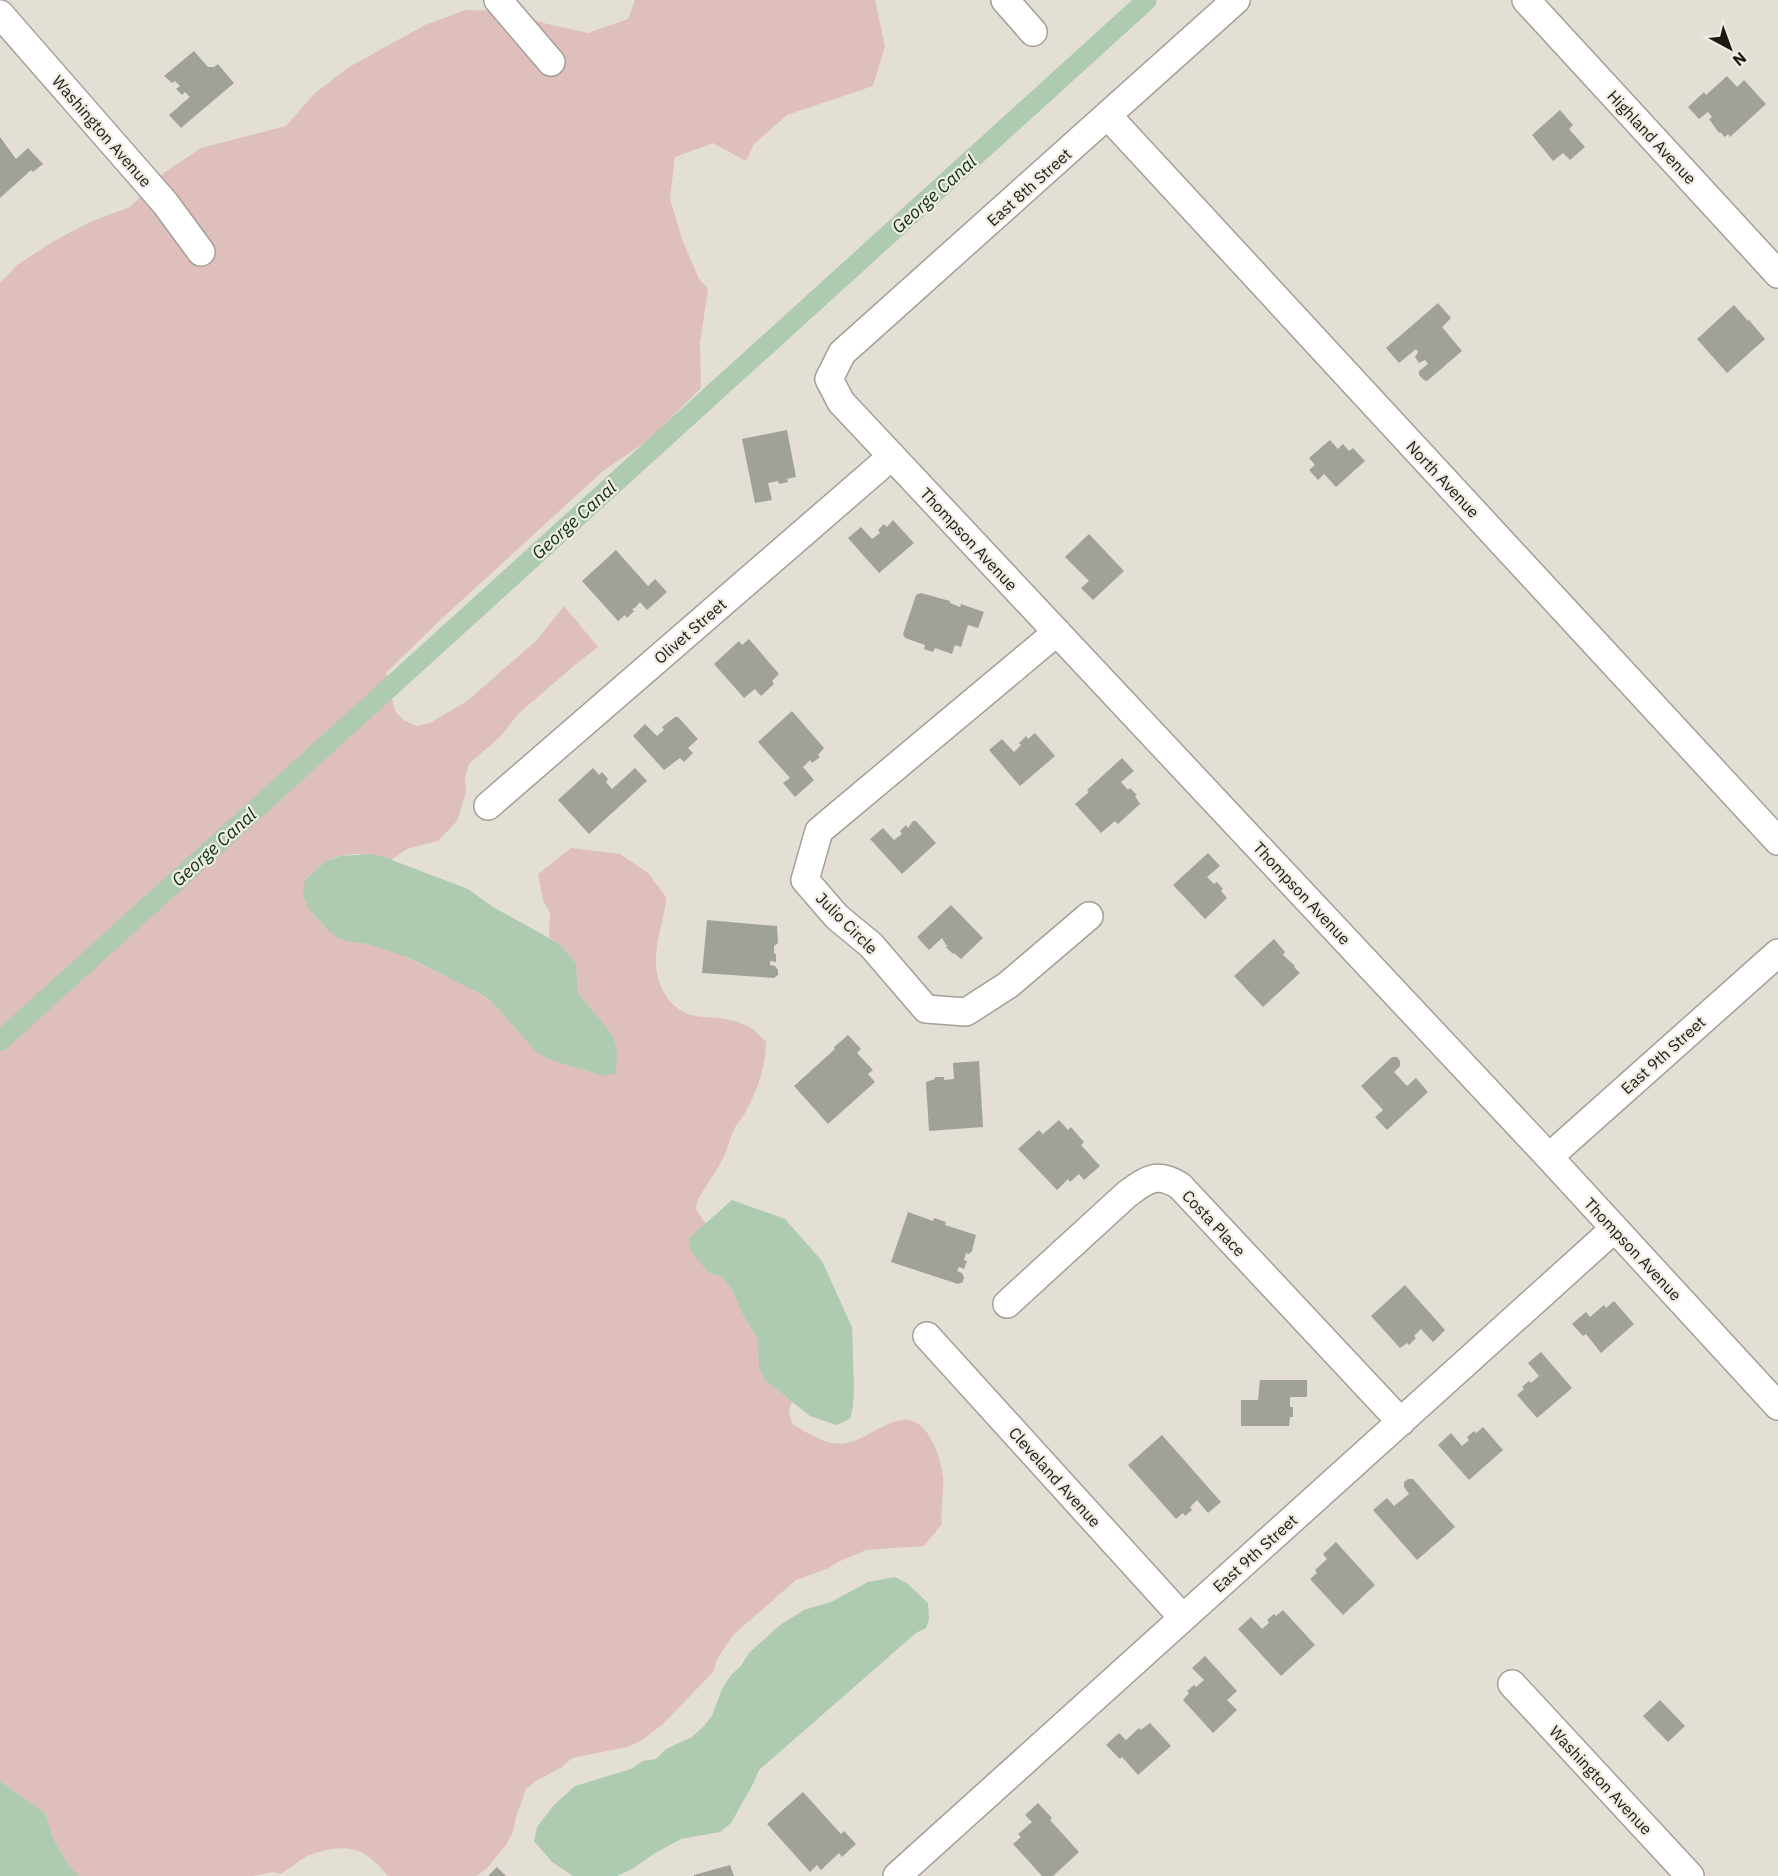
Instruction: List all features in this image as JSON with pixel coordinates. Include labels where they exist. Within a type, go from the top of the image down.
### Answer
[{"type":"street","points":[[498,0],[551,62]]},
{"type":"street","points":[[1005,0],[1033,32]]},
{"type":"street","name":"East 8th Street","points":[[829,379],[842,353],[1236,0]]},
{"type":"street","name":"Highland Avenue","points":[[1526,0],[1778,274]]},
{"type":"street","name":"Washington Avenue","points":[[0,14],[165,203],[201,252]]},
{"type":"street","name":"North Avenue","points":[[1108,116],[1778,841]]},
{"type":"street","name":"Thompson Avenue","points":[[829,379],[841,402],[1549,1157],[1778,1406]]},
{"type":"street","name":"Olivet Street","points":[[488,806],[892,456]]},
{"type":"street","name":"Julio Circle","points":[[1057,632],[819,831],[805,880],[837,917],[871,945],[926,1009],[966,1012],[1008,985],[1089,916]]},
{"type":"street","name":"East 9th Street","points":[[1549,1157],[1778,953]]},
{"type":"street","name":"Costa Place","points":[[1007,1304],[1144,1181],[1156,1178],[1168,1179],[1180,1186],[1401,1422]]},
{"type":"street","name":"East 9th Street","points":[[897,1876],[1614,1229]]},
{"type":"street","name":"Cleveland Avenue","points":[[927,1336],[1184,1618]]},
{"type":"street","name":"Washington Avenue","points":[[1512,1684],[1690,1876]]},
{"type":"shaded area","points":[[635,0],[875,0],[885,46],[873,86],[787,115],[754,144],[746,161],[713,143],[675,157],[670,199],[682,239],[699,279],[708,289],[700,343],[701,388],[662,427],[663,430],[603,471],[437,623],[386,673],[395,711],[403,720],[417,726],[430,723],[467,701],[537,640],[564,606],[598,647],[518,714],[501,736],[469,764],[465,777],[466,792],[457,821],[438,841],[407,849],[391,860],[350,854],[327,861],[305,880],[308,908],[327,929],[351,942],[393,951],[466,986],[491,1001],[537,1053],[550,1060],[603,1076],[605,1025],[578,993],[576,963],[558,943],[549,937],[550,913],[543,900],[538,874],[571,848],[620,854],[648,873],[666,897],[656,956],[657,975],[665,994],[677,1008],[685,1013],[735,1021],[751,1028],[766,1042],[763,1069],[753,1096],[734,1129],[722,1160],[695,1208],[706,1224],[688,1239],[709,1273],[722,1277],[731,1288],[743,1315],[758,1339],[766,1381],[792,1402],[789,1410],[792,1424],[818,1438],[840,1444],[854,1441],[896,1421],[911,1421],[920,1425],[932,1440],[942,1470],[942,1524],[924,1546],[866,1550],[827,1569],[796,1580],[733,1635],[717,1659],[713,1672],[663,1724],[641,1741],[627,1747],[572,1758],[562,1767],[526,1789],[513,1832],[506,1845],[488,1867],[477,1876],[388,1876],[375,1862],[362,1853],[337,1848],[312,1854],[280,1874],[273,1872],[253,1876],[79,1876],[68,1864],[54,1840],[45,1813],[0,1781],[0,283],[17,265],[54,241],[90,222],[130,207],[165,172],[201,148],[286,126],[315,93],[349,67],[425,25],[466,10],[507,11],[547,24],[588,33],[628,19]]},
{"type":"shaded area","points":[[369,854],[384,857],[468,889],[493,907],[558,943],[576,963],[578,993],[613,1037],[617,1051],[616,1073],[603,1076],[550,1060],[537,1053],[491,1001],[479,993],[407,957],[367,944],[338,938],[327,929],[308,908],[303,895],[305,880],[326,861],[340,856]]},
{"type":"shaded area","points":[[732,1200],[785,1219],[822,1261],[852,1327],[854,1390],[850,1419],[836,1425],[810,1416],[766,1381],[759,1369],[758,1339],[743,1315],[731,1288],[722,1277],[709,1273],[691,1252],[688,1239]]},
{"type":"shaded area","points":[[895,1577],[908,1584],[928,1603],[929,1619],[926,1628],[916,1633],[759,1770],[731,1823],[720,1832],[681,1839],[617,1876],[573,1876],[552,1862],[534,1841],[537,1827],[554,1805],[575,1786],[631,1769],[643,1761],[656,1759],[666,1749],[692,1737],[712,1716],[722,1689],[731,1675],[741,1666],[749,1653],[780,1625],[804,1610],[831,1602],[868,1582]]},
{"type":"shaded area","points":[[0,1781],[45,1813],[54,1840],[68,1864],[79,1876],[0,1876]]},
{"type":"building","points":[[194,51],[208,67],[218,64],[234,83],[181,128],[169,115],[190,97],[185,92],[182,95],[176,89],[180,86],[164,76]]},
{"type":"building","points":[[1727,76],[1737,87],[1744,80],[1766,104],[1730,137],[1728,134],[1725,137],[1719,133],[1709,119],[1712,117],[1708,112],[1699,119],[1688,107],[1704,92],[1706,95]]},
{"type":"building","points":[[1560,110],[1573,125],[1569,129],[1585,147],[1570,160],[1563,153],[1553,161],[1532,135]]},
{"type":"building","points":[[0,137],[16,159],[28,148],[43,164],[33,172],[31,170],[0,198]]},
{"type":"building","points":[[1438,303],[1451,318],[1442,327],[1462,351],[1427,381],[1419,375],[1419,371],[1428,364],[1425,360],[1419,363],[1415,357],[1418,352],[1416,349],[1399,363],[1386,348]]},
{"type":"building","points":[[1734,305],[1765,339],[1727,373],[1697,339]]},
{"type":"building","points":[[787,430],[796,477],[779,484],[778,481],[768,483],[772,500],[755,503],[742,439]]},
{"type":"building","points":[[1330,440],[1338,449],[1343,444],[1349,451],[1353,448],[1365,461],[1336,487],[1324,474],[1318,480],[1309,470],[1315,465],[1309,458]]},
{"type":"building","points":[[893,520],[914,543],[879,573],[848,538],[861,527],[872,539],[880,533],[878,530],[884,524],[887,527]]},
{"type":"building","points":[[1089,534],[1124,571],[1093,600],[1081,588],[1089,581],[1065,557]]},
{"type":"building","points":[[616,550],[648,586],[655,579],[667,592],[647,610],[640,602],[627,618],[625,615],[618,621],[582,581]]},
{"type":"building","points":[[921,593],[950,601],[960,607],[961,604],[984,612],[978,628],[968,625],[961,647],[955,645],[952,654],[935,648],[933,652],[924,649],[925,645],[905,638],[903,634],[916,595]]},
{"type":"building","points":[[749,639],[779,674],[772,681],[774,684],[761,696],[755,689],[744,698],[714,664],[739,641],[742,645]]},
{"type":"building","points":[[792,711],[824,748],[818,755],[820,757],[812,763],[810,760],[803,767],[814,780],[795,797],[783,783],[790,778],[758,742]]},
{"type":"building","points":[[678,717],[698,739],[688,748],[693,753],[684,762],[680,758],[664,770],[633,736],[645,724],[657,736],[664,730],[662,727]]},
{"type":"building","points":[[1035,733],[1055,756],[1020,786],[989,750],[1002,739],[1014,752],[1026,736],[1028,739]]},
{"type":"building","points":[[1122,758],[1134,771],[1121,782],[1137,795],[1135,796],[1140,804],[1118,824],[1115,821],[1101,833],[1075,804]]},
{"type":"building","points":[[593,768],[599,775],[602,772],[612,789],[635,768],[647,781],[589,834],[558,800]]},
{"type":"building","points":[[913,821],[916,821],[936,843],[902,874],[870,839],[883,828],[894,840],[902,834],[900,831],[906,825],[908,828]]},
{"type":"building","points":[[1208,853],[1220,866],[1207,877],[1214,884],[1217,882],[1227,898],[1205,919],[1173,885]]},
{"type":"building","points":[[951,905],[983,938],[961,959],[946,947],[948,945],[942,938],[929,950],[917,937]]},
{"type":"building","points":[[707,920],[777,926],[778,943],[774,946],[776,962],[770,961],[770,965],[775,966],[778,975],[774,978],[702,973]]},
{"type":"building","points":[[1274,939],[1285,952],[1283,955],[1300,973],[1263,1007],[1234,976]]},
{"type":"building","points":[[848,1035],[861,1049],[857,1053],[873,1070],[868,1074],[875,1082],[828,1124],[794,1086]]},
{"type":"building","points":[[1392,1057],[1397,1057],[1400,1061],[1400,1066],[1394,1072],[1407,1086],[1416,1078],[1428,1092],[1387,1130],[1375,1117],[1383,1110],[1361,1086]]},
{"type":"building","points":[[979,1061],[983,1127],[929,1131],[926,1082],[935,1077],[944,1077],[944,1080],[954,1079],[953,1063]]},
{"type":"building","points":[[1059,1120],[1068,1130],[1071,1127],[1084,1142],[1081,1145],[1100,1166],[1084,1180],[1079,1174],[1070,1182],[1068,1179],[1057,1190],[1018,1149],[1039,1130],[1043,1134]]},
{"type":"building","points":[[908,1212],[933,1221],[934,1218],[946,1222],[945,1225],[976,1235],[972,1251],[969,1254],[966,1253],[964,1260],[967,1261],[964,1269],[959,1267],[957,1271],[962,1273],[963,1282],[958,1284],[891,1262]]},
{"type":"building","points":[[1405,1285],[1445,1330],[1433,1342],[1421,1329],[1409,1345],[1407,1343],[1400,1348],[1371,1316]]},
{"type":"building","points":[[1614,1301],[1634,1324],[1601,1353],[1586,1334],[1583,1336],[1572,1324],[1586,1312],[1590,1317],[1604,1305],[1606,1308]]},
{"type":"building","points":[[1541,1352],[1572,1388],[1537,1418],[1517,1395],[1524,1389],[1522,1387],[1539,1376],[1528,1363]]},
{"type":"building","points":[[1260,1380],[1307,1380],[1307,1397],[1290,1397],[1293,1417],[1290,1417],[1289,1426],[1241,1426],[1241,1400],[1258,1400]]},
{"type":"building","points":[[1483,1427],[1503,1450],[1469,1480],[1438,1445],[1451,1433],[1462,1446],[1469,1440],[1467,1437]]},
{"type":"building","points":[[1162,1435],[1221,1502],[1208,1513],[1197,1500],[1190,1507],[1192,1510],[1176,1519],[1128,1465]]},
{"type":"building","points":[[1413,1479],[1455,1527],[1417,1560],[1373,1510],[1387,1498],[1394,1506],[1409,1494],[1404,1487],[1404,1482]]},
{"type":"building","points":[[1336,1542],[1375,1585],[1343,1615],[1310,1579],[1317,1573],[1315,1570],[1327,1559],[1323,1554]]},
{"type":"building","points":[[1283,1610],[1315,1645],[1281,1676],[1238,1629],[1251,1617],[1262,1629],[1269,1623],[1267,1620]]},
{"type":"building","points":[[1205,1656],[1237,1691],[1227,1700],[1237,1710],[1213,1733],[1183,1700],[1189,1693],[1187,1691],[1204,1680],[1192,1668]]},
{"type":"building","points":[[1660,1700],[1685,1726],[1668,1742],[1643,1716]]},
{"type":"building","points":[[1150,1723],[1171,1746],[1138,1775],[1122,1757],[1120,1759],[1106,1745],[1119,1733],[1126,1740],[1139,1728],[1141,1730]]},
{"type":"building","points":[[803,1792],[841,1834],[844,1831],[856,1844],[842,1857],[839,1853],[821,1870],[817,1865],[810,1872],[767,1824]]},
{"type":"building","points":[[1038,1803],[1079,1852],[1053,1876],[1042,1876],[1013,1844],[1021,1837],[1018,1834],[1032,1822],[1025,1815]]},
{"type":"building","points":[[730,1865],[734,1876],[694,1876],[694,1875]]},
{"type":"building","points":[[497,1867],[506,1876],[488,1876]]},
{"type":"waterway","name":"George Canal","points":[[0,1041],[1147,0]]}]
